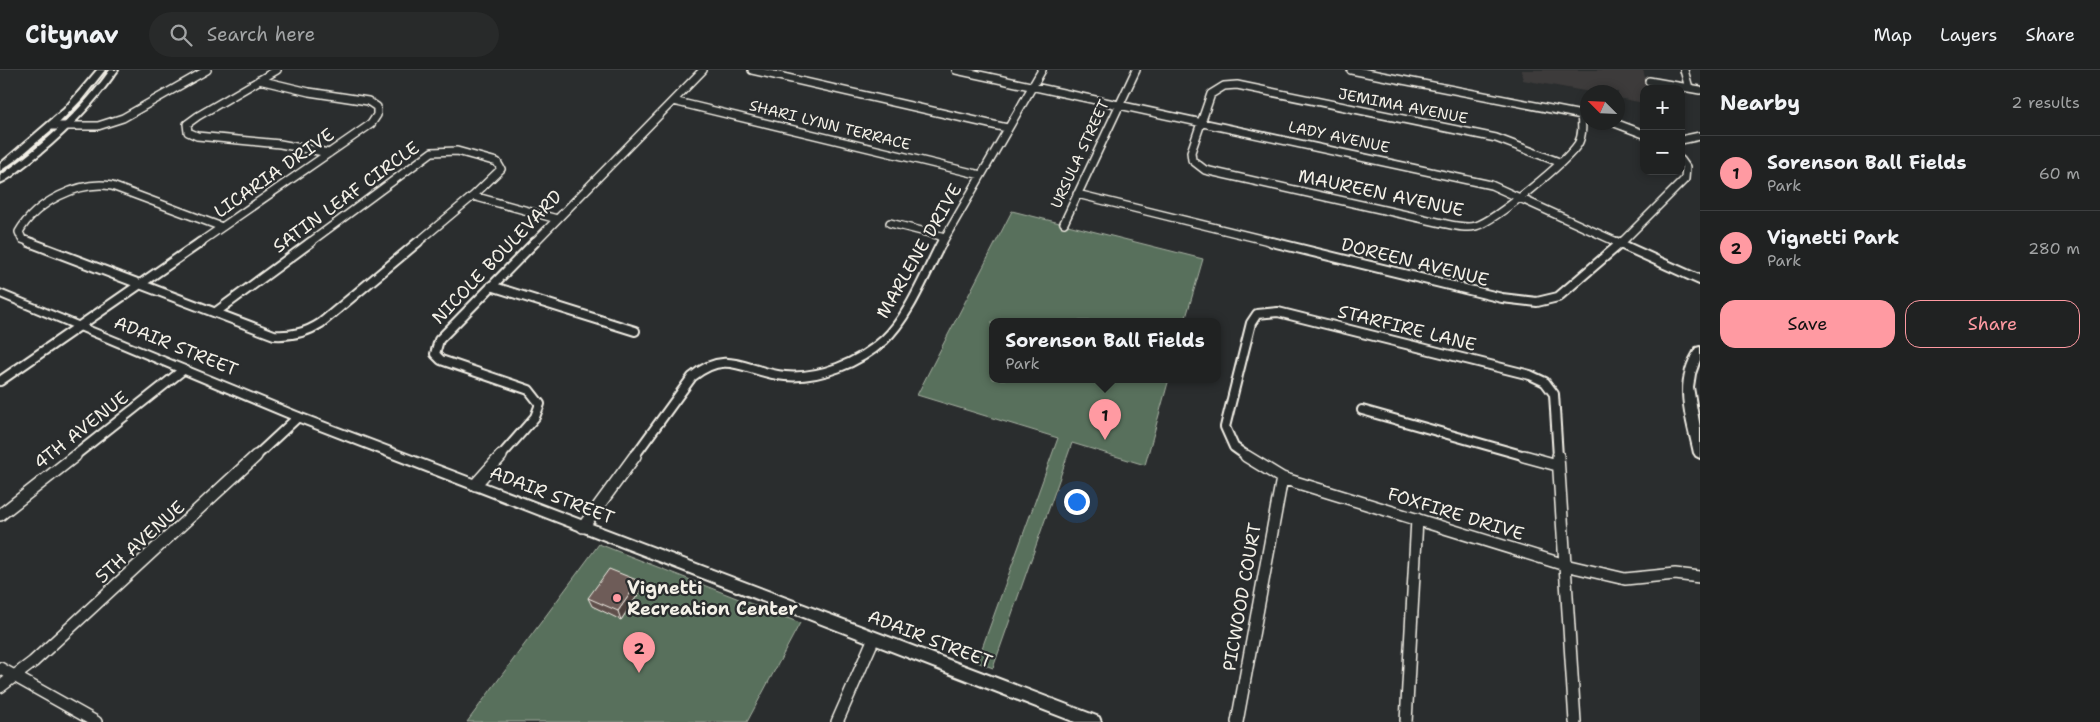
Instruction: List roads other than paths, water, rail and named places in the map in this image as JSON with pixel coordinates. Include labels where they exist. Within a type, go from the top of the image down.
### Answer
[{"type":"street","points":[[0,168],[52,126],[87,89],[101,70]]},
{"type":"street","points":[[0,180],[84,110],[114,70]]},
{"type":"street","points":[[52,126],[98,126],[123,118],[207,70]]},
{"type":"street","points":[[277,70],[198,116],[187,124],[188,132],[196,136],[272,142],[329,153]]},
{"type":"street","name":"NICOLE BOULEVARD","points":[[475,485],[535,417],[540,404],[529,390],[441,360],[435,354],[439,340],[703,70]]},
{"type":"street","points":[[752,70],[1007,128]]},
{"type":"street","name":"LADY AVENUE","points":[[956,70],[1491,185],[1700,280]]},
{"type":"street","name":"MARLENE DRIVE","points":[[584,527],[692,377],[704,367],[719,362],[733,362],[785,376],[825,374],[850,362],[883,341],[898,324],[945,237],[1042,70]]},
{"type":"street","name":"URSULA STREET","points":[[1064,223],[1118,104],[1136,70]]},
{"type":"street","points":[[1351,70],[1580,114]]},
{"type":"street","points":[[1402,70],[1402,80]]},
{"type":"street","points":[[1684,70],[1689,88]]},
{"type":"street","name":"LICARIA DRIVE","points":[[0,381],[371,124],[378,115],[377,107],[362,100],[309,92],[259,80]]},
{"type":"street","points":[[1649,81],[1700,90]]},
{"type":"street","name":"JEMIMA AVENUE","points":[[1202,122],[1212,94],[1224,86],[1237,86],[1496,138],[1559,162]]},
{"type":"street","name":"SHARI LYNN TERRACE","points":[[673,101],[981,175]]},
{"type":"street","name":"MAUREEN AVENUE","points":[[1202,122],[1191,152],[1197,165],[1205,170],[1463,226],[1476,226],[1488,220],[1520,197],[1577,146],[1582,130]]},
{"type":"street","points":[[1625,127],[1640,132]]},
{"type":"street","points":[[1685,139],[1700,136]]},
{"type":"street","name":"SATIN LEAF CIRCLE","points":[[216,312],[432,152],[443,149],[457,150],[497,162],[501,169],[473,196],[321,323],[306,333],[289,337]]},
{"type":"street","name":"DOREEN AVENUE","points":[[1077,194],[1526,303],[1545,302],[1558,297],[1621,243],[1685,179],[1685,166]]},
{"type":"street","points":[[222,227],[112,186],[98,184],[65,194],[29,216],[22,223],[19,232],[22,239],[274,335],[289,337]]},
{"type":"street","points":[[473,196],[557,219]]},
{"type":"street","points":[[890,224],[945,237]]},
{"type":"street","points":[[491,286],[635,331]]},
{"type":"street","name":"ADAIR STREET","points":[[0,293],[298,417],[1094,722]]},
{"type":"street","name":"STARFIRE LANE","points":[[1252,323],[1257,314],[1278,312],[1530,376],[1545,382],[1554,394]]},
{"type":"street","name":"FOXFIRE DRIVE","points":[[1252,323],[1225,427],[1234,447],[1282,478],[1610,577],[1636,579],[1663,574],[1691,574],[1700,577]]},
{"type":"street","points":[[1700,350],[1688,370],[1688,391],[1700,453]]},
{"type":"street","name":"4TH AVENUE","points":[[0,515],[183,370]]},
{"type":"street","points":[[1554,394],[1575,722]]},
{"type":"street","points":[[1362,410],[1558,465]]},
{"type":"street","name":"5TH AVENUE","points":[[0,688],[298,417]]},
{"type":"street","name":"PICWOOD COURT","points":[[1237,722],[1282,478]]},
{"type":"street","points":[[1406,722],[1417,518]]},
{"type":"street","points":[[837,722],[874,638]]},
{"type":"street","points":[[0,668],[96,722]]},
{"type":"place","name":"Sorenson Ball Fields","points":[[1105,440]]},
{"type":"place","name":"Vignetti Recreation Center","points":[[617,598]]},
{"type":"place","name":"Vignetti Park","points":[[639,673]]}]
